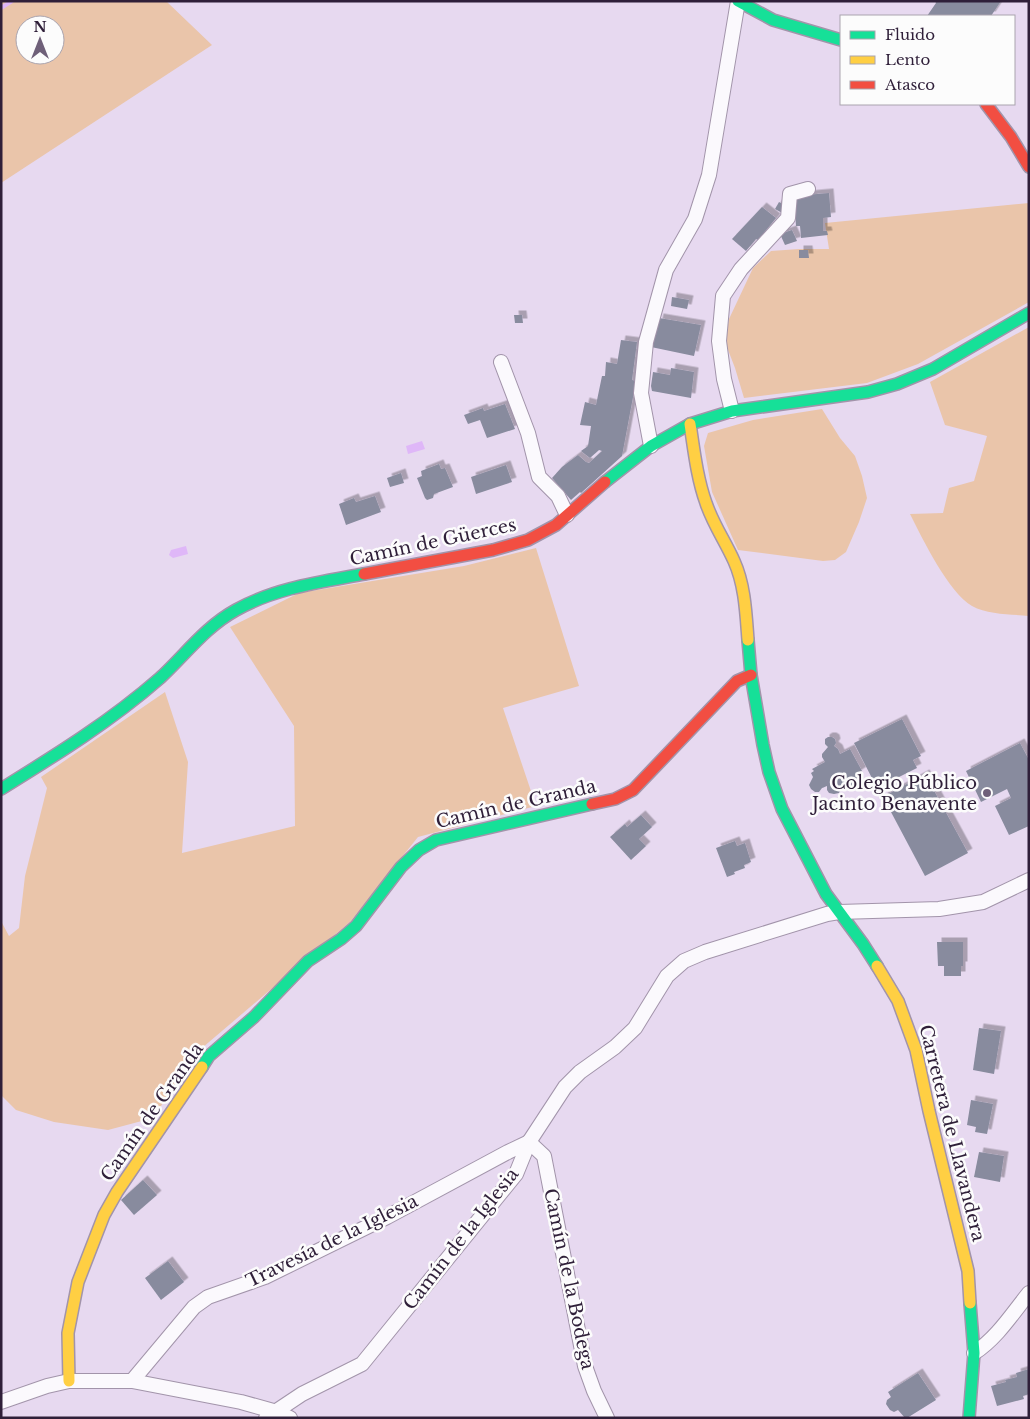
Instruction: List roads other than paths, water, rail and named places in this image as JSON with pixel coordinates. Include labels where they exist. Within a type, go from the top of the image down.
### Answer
[{"type":"street","points":[[651,446],[641,393],[646,342],[666,270],[695,219],[709,175],[738,1],[772,20],[840,40]]},
{"type":"street","points":[[987,105],[1011,136],[1029,167]]},
{"type":"street","points":[[732,411],[724,379],[719,341],[723,296],[741,269],[788,218],[790,194],[808,189]]},
{"type":"street","name":"Camín de Güerces","points":[[1,789],[92,732],[160,678],[205,632],[236,610],[269,596],[308,584],[493,550],[528,540],[556,525],[623,467],[651,446],[690,424],[732,411],[868,392],[898,384],[933,369],[1029,313]]},
{"type":"street","points":[[501,362],[528,433],[539,477],[558,496],[567,515]]},
{"type":"street","name":"Carretera de Llavandera","points":[[690,424],[698,474],[705,501],[735,563],[745,602],[751,675],[765,754],[782,809],[813,871],[839,912],[863,944],[898,1001],[916,1050],[933,1129],[968,1271],[974,1353],[969,1417]]},
{"type":"street","name":"Camín de Granda","points":[[69,1381],[68,1333],[78,1282],[104,1215],[117,1192],[209,1056],[254,1017],[308,961],[356,926],[401,867],[419,850],[436,840],[615,798],[633,790],[737,681],[751,675]]},
{"type":"street","name":"Camín de la Iglesia","points":[[271,1415],[302,1394],[362,1364],[516,1174],[529,1142],[565,1087],[580,1072],[615,1047],[635,1028],[667,976],[684,961],[705,952],[827,914],[939,909],[983,902],[1029,880]]},
{"type":"street","name":"Travesía de la Iglesia","points":[[132,1381],[194,1306],[208,1297],[265,1277],[386,1217],[529,1142]]},
{"type":"street","name":"Camín de la Bodega","points":[[529,1142],[544,1156],[585,1366],[607,1418]]},
{"type":"street","points":[[974,1353],[996,1335],[1029,1293]]},
{"type":"street","points":[[1,1402],[47,1386],[69,1381],[132,1381],[241,1402],[271,1415],[290,1418]]},
{"type":"waterway","points":[[1,8],[12,1]]},
{"type":"place","name":"Colegio Público Jacinto Benavente","points":[[987,793]]}]
